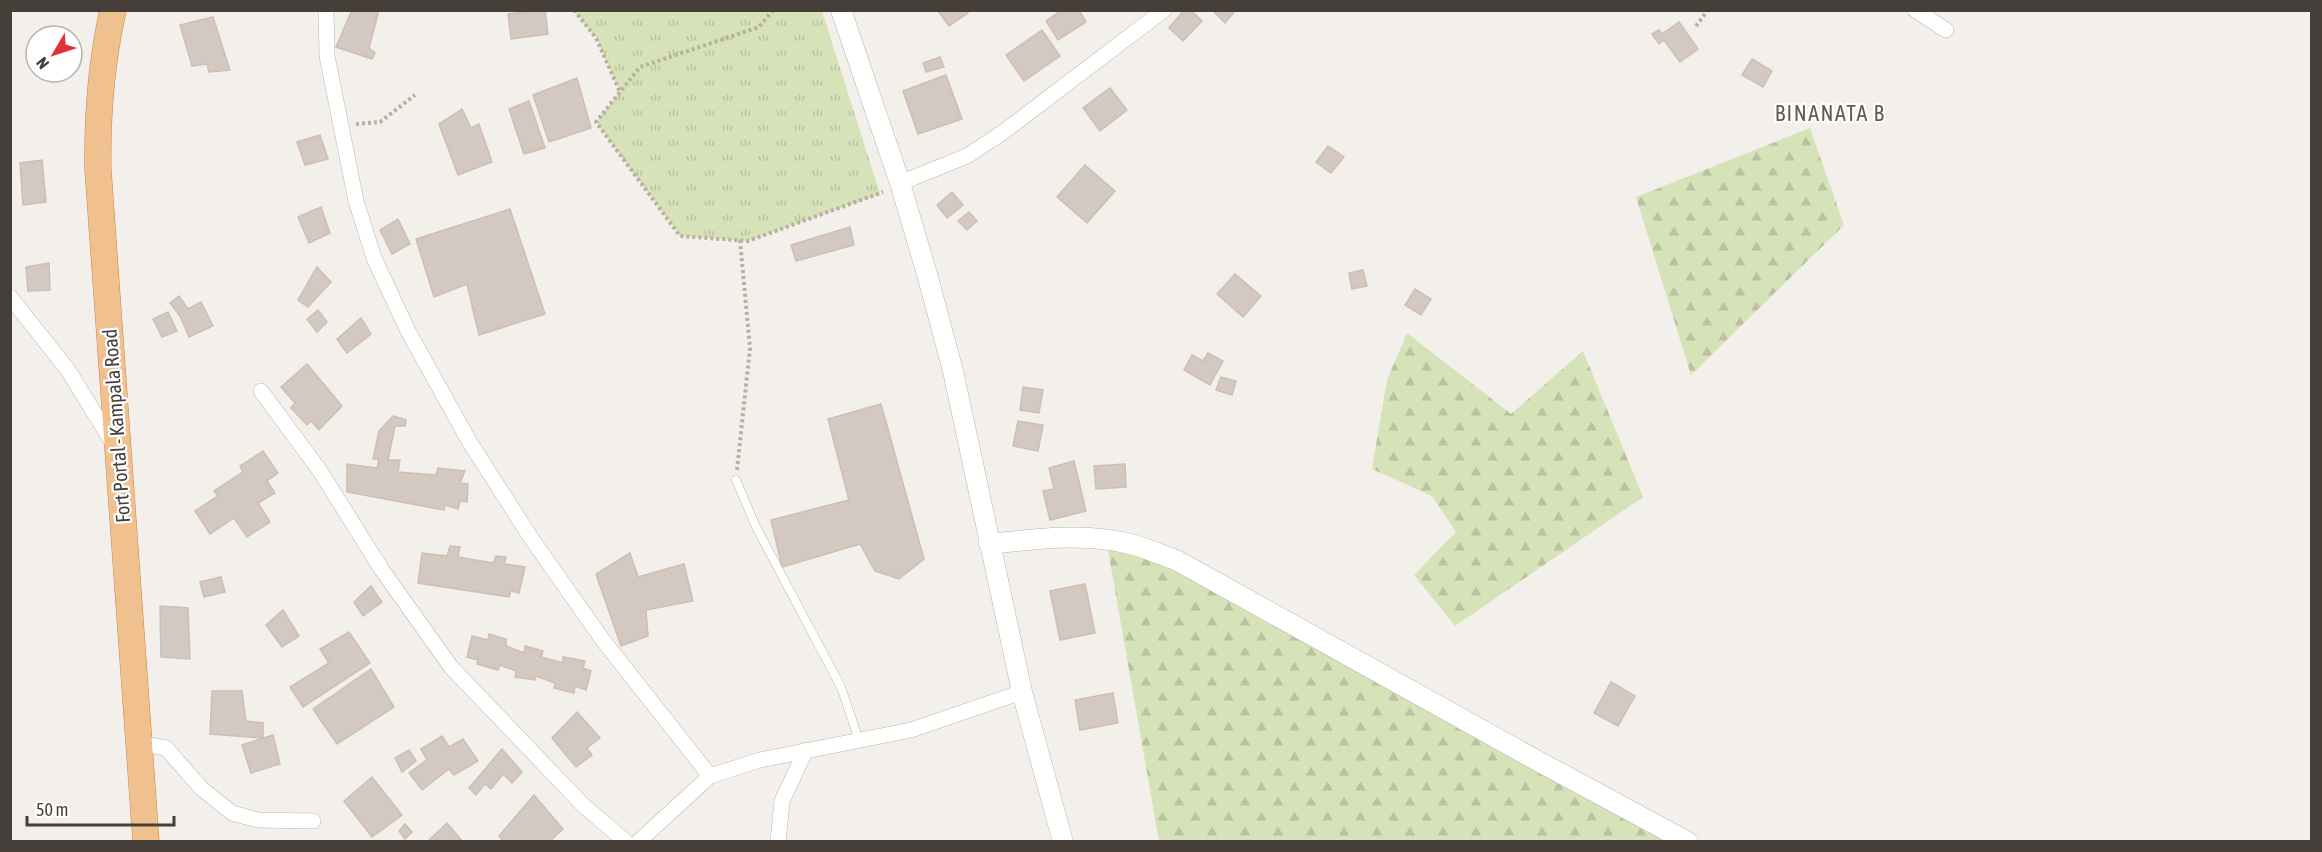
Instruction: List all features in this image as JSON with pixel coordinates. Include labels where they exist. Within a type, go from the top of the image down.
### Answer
[{"type":"highway","name":"Fort Portal - Kampala Road","points":[[112,10],[105,45],[98,122],[98,170],[146,842]]},
{"type":"street","points":[[326,10],[327,56],[356,201],[374,258],[435,383],[531,538],[602,639],[710,776]]},
{"type":"street","points":[[841,10],[900,183],[953,371],[1022,692],[1063,842]]},
{"type":"street","points":[[900,183],[976,150],[1040,106],[1164,10]]},
{"type":"street","points":[[1915,10],[1946,30]]},
{"type":"street","points":[[10,297],[68,370],[118,452]]},
{"type":"street","points":[[261,391],[320,471],[382,570],[451,667],[576,797],[626,842]]},
{"type":"street","points":[[989,544],[1059,537],[1096,539],[1134,545],[1178,561],[1688,842]]},
{"type":"street","points":[[638,842],[710,776],[759,759],[860,742],[911,730],[1022,692]]},
{"type":"street","points":[[138,743],[165,748],[206,793],[231,813],[249,819],[313,821]]},
{"type":"street","points":[[778,842],[782,801],[806,750]]},
{"type":"lane","points":[[736,480],[774,562],[841,687],[860,742]]},
{"type":"path","points":[[574,10],[596,38],[620,92]]},
{"type":"path","points":[[773,10],[759,27],[640,67],[596,122],[680,236],[748,241],[880,194],[900,183]]},
{"type":"path","points":[[1695,26],[1708,10]]},
{"type":"path","points":[[340,125],[380,122],[415,96]]},
{"type":"path","points":[[736,480],[750,348],[740,240]]},
{"type":"green space","points":[[574,11],[822,11],[880,194],[748,241],[680,236],[596,122],[620,92],[596,38]]},
{"type":"green space","points":[[1810,128],[1844,225],[1691,375],[1636,197]]},
{"type":"green space","points":[[1407,333],[1511,414],[1583,351],[1643,497],[1455,626],[1414,575],[1456,532],[1432,496],[1372,469],[1387,380]]},
{"type":"green space","points":[[1137,549],[1678,841],[1159,841],[1108,550]]},
{"type":"building","points":[[352,10],[379,10],[369,48],[375,53],[372,59],[336,47]]},
{"type":"building","points":[[545,10],[548,34],[511,39],[508,14]]},
{"type":"building","points":[[967,10],[968,13],[949,26],[938,11]]},
{"type":"building","points":[[1062,10],[1079,10],[1086,22],[1058,40],[1046,21]]},
{"type":"building","points":[[1184,10],[1191,10],[1202,21],[1183,41],[1169,28]]},
{"type":"building","points":[[1212,10],[1236,10],[1225,23]]},
{"type":"building","points":[[213,17],[230,70],[209,72],[207,64],[192,66],[180,25]]},
{"type":"building","points":[[1679,22],[1698,49],[1680,62],[1664,40],[1659,44],[1652,34],[1659,30],[1662,34]]},
{"type":"building","points":[[1042,30],[1060,56],[1024,81],[1006,55]]},
{"type":"building","points":[[940,57],[944,67],[926,72],[923,63]]},
{"type":"building","points":[[1752,59],[1772,71],[1763,87],[1742,75]]},
{"type":"building","points":[[946,75],[962,119],[918,134],[903,91]]},
{"type":"building","points":[[577,78],[591,128],[549,142],[533,95]]},
{"type":"building","points":[[1110,88],[1127,110],[1100,131],[1083,108]]},
{"type":"building","points":[[529,101],[545,148],[524,154],[509,109]]},
{"type":"building","points":[[462,109],[471,128],[479,124],[492,162],[458,175],[439,124]]},
{"type":"building","points":[[320,135],[328,159],[305,165],[297,142]]},
{"type":"building","points":[[1328,146],[1344,157],[1331,173],[1316,162]]},
{"type":"building","points":[[42,160],[46,202],[23,205],[20,163]]},
{"type":"building","points":[[1085,165],[1115,191],[1087,223],[1057,197]]},
{"type":"building","points":[[952,192],[963,205],[947,218],[937,205]]},
{"type":"building","points":[[321,207],[330,233],[309,243],[298,217]]},
{"type":"building","points":[[510,209],[545,314],[479,335],[467,284],[434,297],[416,239]]},
{"type":"building","points":[[969,212],[977,221],[967,230],[958,221]]},
{"type":"building","points":[[398,219],[410,244],[392,254],[380,230]]},
{"type":"building","points":[[850,227],[854,245],[796,261],[791,245]]},
{"type":"building","points":[[49,263],[50,290],[28,291],[26,267]]},
{"type":"building","points":[[317,267],[331,282],[308,307],[298,300]]},
{"type":"building","points":[[1363,270],[1367,286],[1352,289],[1349,273]]},
{"type":"building","points":[[1235,274],[1261,296],[1243,317],[1217,294]]},
{"type":"building","points":[[1415,289],[1431,299],[1421,315],[1405,305]]},
{"type":"building","points":[[179,296],[188,309],[201,302],[213,326],[189,337],[180,316],[170,303]]},
{"type":"building","points":[[318,310],[327,322],[317,332],[307,319]]},
{"type":"building","points":[[168,312],[177,331],[162,337],[153,319]]},
{"type":"building","points":[[361,318],[371,334],[347,353],[337,339]]},
{"type":"building","points":[[1208,353],[1223,361],[1210,385],[1184,370],[1192,355],[1203,361]]},
{"type":"building","points":[[307,364],[342,406],[319,430],[311,421],[307,425],[291,408],[295,403],[281,387]]},
{"type":"building","points":[[1221,377],[1236,381],[1232,395],[1216,390]]},
{"type":"building","points":[[1023,387],[1043,390],[1039,413],[1020,410]]},
{"type":"building","points":[[881,404],[924,559],[899,579],[875,571],[860,544],[782,567],[771,520],[849,500],[828,419]]},
{"type":"building","points":[[393,416],[406,420],[405,426],[395,426],[388,460],[400,460],[398,472],[436,475],[438,468],[465,471],[460,483],[468,484],[467,502],[460,501],[458,509],[445,505],[444,510],[347,492],[347,464],[377,468],[379,459],[373,459],[379,431]]},
{"type":"building","points":[[1018,421],[1043,425],[1038,451],[1013,446]]},
{"type":"building","points":[[263,451],[278,473],[267,481],[275,493],[258,503],[270,522],[247,537],[234,518],[210,534],[195,511],[218,496],[214,491],[243,472],[240,466]]},
{"type":"building","points":[[1074,461],[1086,511],[1050,520],[1043,491],[1054,489],[1049,468]]},
{"type":"building","points":[[1125,464],[1126,487],[1096,489],[1094,466]]},
{"type":"building","points":[[450,546],[460,547],[458,557],[493,563],[496,556],[506,557],[504,564],[525,567],[519,593],[511,591],[509,597],[418,583],[422,553],[447,556]]},
{"type":"building","points":[[630,553],[638,577],[684,564],[693,601],[646,610],[648,636],[621,646],[596,574]]},
{"type":"building","points":[[221,577],[225,592],[204,597],[200,582]]},
{"type":"building","points":[[1085,584],[1095,633],[1060,640],[1050,591]]},
{"type":"building","points":[[371,586],[382,602],[363,616],[354,602]]},
{"type":"building","points":[[160,606],[188,608],[190,659],[161,657]]},
{"type":"building","points":[[283,610],[299,636],[282,647],[266,625]]},
{"type":"building","points":[[349,632],[370,663],[303,707],[290,687],[329,663],[320,649]]},
{"type":"building","points":[[489,634],[506,639],[506,646],[524,653],[525,646],[543,651],[541,657],[563,663],[563,657],[585,661],[583,668],[591,671],[586,690],[575,686],[574,693],[554,688],[555,683],[536,676],[535,680],[515,677],[516,671],[500,665],[498,670],[477,664],[478,660],[467,657],[472,636],[488,640]]},
{"type":"building","points":[[371,669],[394,707],[337,744],[313,709]]},
{"type":"building","points":[[1611,682],[1635,696],[1618,726],[1594,713]]},
{"type":"building","points":[[212,691],[242,691],[246,721],[263,723],[263,738],[210,734]]},
{"type":"building","points":[[1113,693],[1118,723],[1080,730],[1075,700]]},
{"type":"building","points":[[577,712],[600,738],[587,748],[592,755],[576,767],[552,738]]},
{"type":"building","points":[[273,735],[280,764],[251,773],[242,745]]},
{"type":"building","points":[[442,736],[449,747],[463,739],[478,761],[454,775],[449,769],[422,790],[409,773],[427,760],[421,749]]},
{"type":"building","points":[[502,749],[522,772],[512,783],[503,774],[491,789],[485,784],[476,795],[469,788]]},
{"type":"building","points":[[409,750],[416,761],[402,772],[395,758]]},
{"type":"building","points":[[372,777],[402,815],[372,837],[344,801]]},
{"type":"building","points":[[534,795],[563,829],[549,842],[504,842],[499,836]]},
{"type":"building","points":[[447,823],[463,842],[428,842],[428,841]]},
{"type":"building","points":[[405,824],[412,832],[405,839],[399,831]]},
{"type":"district","name":"BINANATA B","points":[[1830,113]]}]
